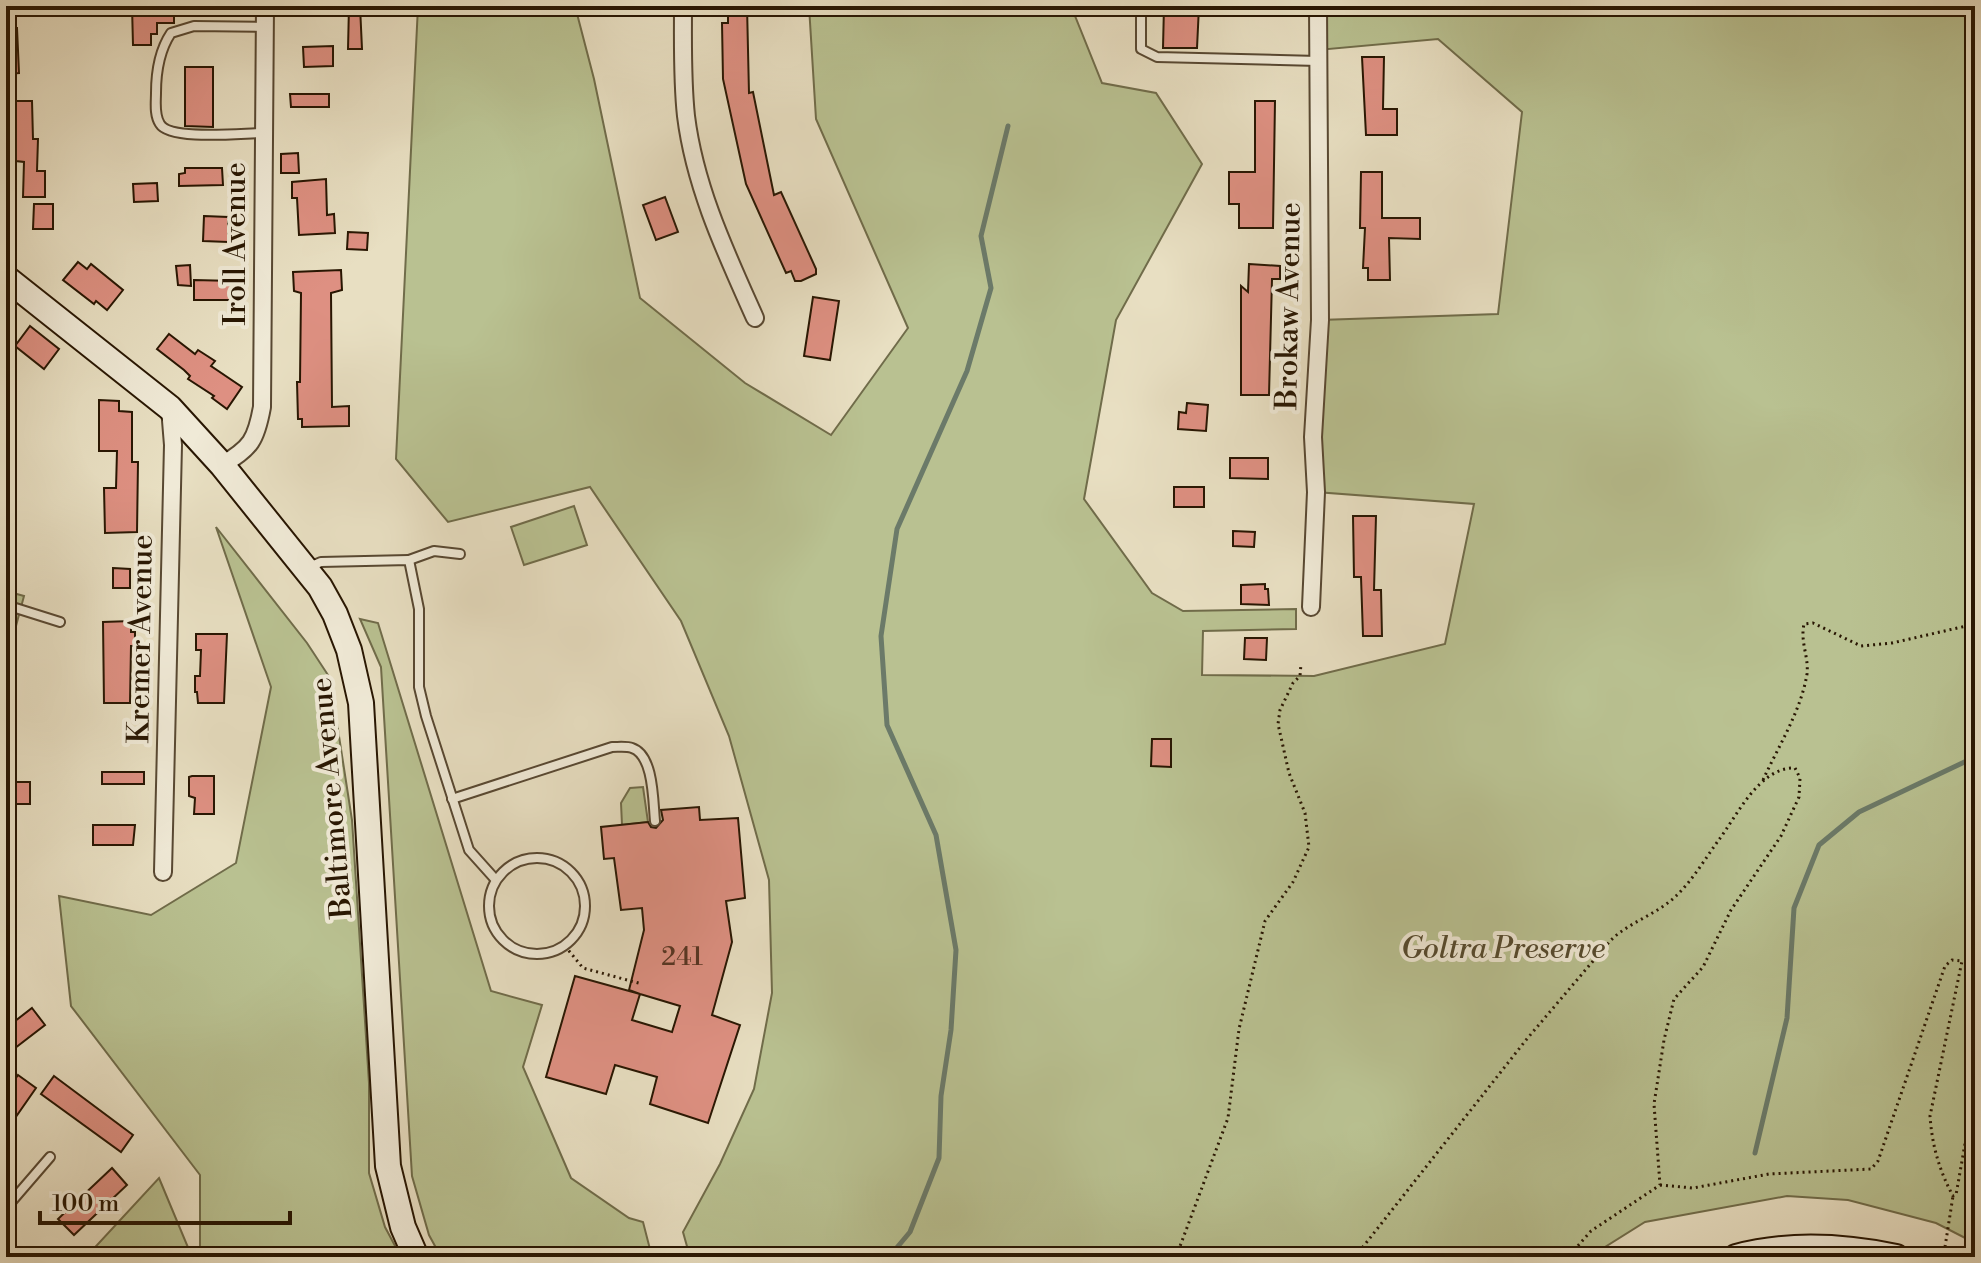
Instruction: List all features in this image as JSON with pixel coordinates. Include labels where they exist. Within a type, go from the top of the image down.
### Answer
[{"type":"street","name":"Iroll Avenue","points":[[222,465],[245,452],[259,425],[262,407],[265,6]]},
{"type":"street","points":[[683,6],[682,71],[693,154],[710,213],[755,318]]},
{"type":"street","name":"Brokaw Avenue","points":[[1311,607],[1316,492],[1313,437],[1320,320],[1318,6]]},
{"type":"street","name":"Baltimore Avenue","points":[[6,278],[170,408],[222,465],[306,569],[335,614],[357,680],[362,719],[388,1166],[403,1227],[416,1257]]},
{"type":"street","name":"Kremer Avenue","points":[[163,872],[173,445],[170,408]]},
{"type":"street","points":[[1736,1257],[1779,1249],[1816,1247],[1896,1257]]},
{"type":"lane","points":[[1141,6],[1141,49],[1157,57],[1318,61]]},
{"type":"lane","points":[[264,133],[192,134],[168,131],[160,125],[156,96],[160,55],[171,33],[194,26],[265,27]]},
{"type":"lane","points":[[306,569],[321,562],[409,560],[434,551],[460,554]]},
{"type":"lane","points":[[409,560],[419,609],[419,687],[426,716],[469,850],[495,879]]},
{"type":"lane","points":[[6,605],[60,622]]},
{"type":"lane","points":[[452,799],[612,747],[631,747],[641,752],[648,764],[655,821]]},
{"type":"lane","points":[[539,857],[556,861],[570,870],[582,888],[586,904],[583,921],[575,936],[565,946],[549,953],[532,955],[503,942],[493,928],[488,912],[489,895],[495,879],[507,867],[522,859],[539,857]]},
{"type":"lane","points":[[6,1208],[50,1157]]},
{"type":"path","points":[[1355,1257],[1526,1040],[1600,952],[1620,931],[1649,916],[1678,895],[1763,780],[1798,704],[1807,672],[1801,637],[1804,624],[1813,623],[1861,646],[1892,643],[1975,624]]},
{"type":"path","points":[[1176,1257],[1228,1118],[1239,1029],[1265,921],[1293,882],[1309,847],[1305,813],[1289,773],[1278,724],[1280,710],[1293,683],[1300,676],[1301,664]]},
{"type":"path","points":[[1660,1185],[1654,1104],[1674,999],[1703,967],[1731,910],[1781,836],[1799,797],[1800,778],[1795,768],[1783,767],[1763,780]]},
{"type":"path","points":[[565,946],[583,968],[642,984]]},
{"type":"path","points":[[1568,1257],[1591,1231],[1660,1185],[1693,1188],[1769,1174],[1871,1169],[1878,1161],[1945,966],[1952,960],[1962,961],[1930,1116],[1940,1173],[1953,1196]]},
{"type":"path","points":[[1945,1247],[1975,1087]]},
{"type":"green space","name":"Goltra Preserve","points":[[418,6],[575,6],[594,79],[640,298],[745,383],[831,435],[908,328],[816,119],[809,6],[1071,6],[1102,83],[1156,93],[1202,164],[1116,320],[1084,499],[1152,593],[1183,611],[1296,609],[1296,629],[1203,631],[1202,675],[1314,676],[1445,644],[1474,504],[1316,492],[1320,320],[1498,314],[1522,112],[1438,39],[1318,50],[1318,6],[1975,6],[1975,1243],[1936,1223],[1848,1200],[1787,1196],[1645,1222],[1589,1257],[690,1257],[683,1232],[720,1164],[754,1089],[772,993],[769,880],[729,736],[681,621],[590,487],[448,522],[396,459]]},
{"type":"green space","points":[[574,506],[587,545],[524,565],[511,527]]},
{"type":"green space","points":[[216,527],[307,643],[330,678],[352,820],[369,1083],[369,1173],[385,1227],[401,1257],[200,1257],[200,1175],[71,1006],[59,896],[151,915],[236,863],[271,687]]},
{"type":"green space","points":[[6,591],[24,596],[16,626],[6,623]]},
{"type":"green space","points":[[360,619],[378,623],[491,991],[542,1005],[523,1067],[571,1178],[629,1218],[643,1222],[652,1257],[441,1257],[429,1235],[412,1176],[381,667]]},
{"type":"green space","points":[[643,787],[648,822],[622,825],[621,803],[630,788]]},
{"type":"green space","points":[[159,1178],[192,1257],[86,1257]]},
{"type":"building","points":[[132,6],[174,6],[174,23],[157,23],[157,34],[151,34],[151,45],[133,45]]},
{"type":"building","points":[[349,6],[360,6],[362,49],[348,49]]},
{"type":"building","points":[[728,6],[747,6],[749,93],[753,92],[774,195],[781,192],[816,269],[816,274],[801,281],[795,281],[791,271],[786,273],[746,184],[723,79],[722,23],[728,23]]},
{"type":"building","points":[[1164,6],[1199,6],[1197,48],[1163,48]]},
{"type":"building","points":[[6,28],[17,28],[19,73],[6,74]]},
{"type":"building","points":[[333,46],[333,66],[304,67],[303,47]]},
{"type":"building","points":[[1362,57],[1384,57],[1383,109],[1397,109],[1397,135],[1366,135]]},
{"type":"building","points":[[185,67],[213,67],[213,127],[185,126]]},
{"type":"building","points":[[290,94],[329,94],[329,107],[291,107]]},
{"type":"building","points":[[12,101],[32,101],[33,139],[38,139],[37,171],[45,171],[45,197],[23,197],[24,162],[16,161]]},
{"type":"building","points":[[1255,101],[1275,101],[1273,228],[1239,228],[1239,204],[1229,204],[1229,172],[1255,172]]},
{"type":"building","points":[[298,153],[299,173],[281,173],[281,154]]},
{"type":"building","points":[[185,168],[222,168],[223,185],[179,186],[179,174],[185,173]]},
{"type":"building","points":[[1361,172],[1382,172],[1382,218],[1420,218],[1420,239],[1389,238],[1390,280],[1368,280],[1368,268],[1363,268],[1365,228],[1360,228]]},
{"type":"building","points":[[326,179],[327,215],[334,214],[335,233],[299,235],[297,198],[292,198],[292,182]]},
{"type":"building","points":[[157,183],[158,201],[134,202],[133,184]]},
{"type":"building","points":[[665,197],[678,232],[656,240],[643,205]]},
{"type":"building","points":[[34,204],[53,204],[53,229],[33,229]]},
{"type":"building","points":[[204,216],[228,217],[228,242],[203,241]]},
{"type":"building","points":[[348,232],[368,233],[367,250],[347,249]]},
{"type":"building","points":[[78,262],[87,269],[91,264],[123,290],[107,310],[63,280]]},
{"type":"building","points":[[1249,264],[1280,266],[1280,279],[1272,279],[1269,395],[1241,395],[1241,286],[1248,292]]},
{"type":"building","points":[[190,265],[191,286],[178,285],[176,266]]},
{"type":"building","points":[[341,270],[342,290],[331,293],[332,407],[349,406],[349,426],[302,427],[302,419],[298,419],[297,382],[300,382],[301,293],[294,291],[293,272]]},
{"type":"building","points":[[194,280],[234,281],[233,300],[194,300]]},
{"type":"building","points":[[813,297],[839,301],[830,360],[804,356]]},
{"type":"building","points":[[30,326],[59,349],[44,369],[15,346]]},
{"type":"building","points":[[169,334],[195,354],[198,350],[215,361],[211,366],[242,387],[227,409],[188,379],[190,376],[184,370],[157,349]]},
{"type":"building","points":[[99,400],[119,401],[119,411],[132,412],[132,462],[138,462],[137,532],[105,533],[104,488],[116,488],[117,451],[99,451]]},
{"type":"building","points":[[1187,403],[1208,405],[1206,431],[1178,429],[1179,412],[1186,413]]},
{"type":"building","points":[[1230,458],[1268,458],[1268,479],[1230,478]]},
{"type":"building","points":[[1174,487],[1204,487],[1204,507],[1174,507]]},
{"type":"building","points":[[1353,516],[1376,516],[1374,590],[1381,590],[1382,636],[1363,636],[1361,577],[1354,577]]},
{"type":"building","points":[[1233,531],[1255,532],[1254,547],[1233,546]]},
{"type":"building","points":[[113,568],[130,569],[130,588],[113,588]]},
{"type":"building","points":[[1265,584],[1269,605],[1241,604],[1241,585]]},
{"type":"building","points":[[131,621],[135,646],[131,646],[130,703],[104,703],[103,622]]},
{"type":"building","points":[[196,634],[227,634],[224,703],[198,703],[195,676],[200,676],[201,650],[196,650]]},
{"type":"building","points":[[1245,638],[1267,638],[1266,660],[1244,659]]},
{"type":"building","points":[[1152,739],[1171,739],[1171,767],[1151,766]]},
{"type":"building","points":[[102,772],[144,772],[144,784],[102,784]]},
{"type":"building","points":[[214,776],[214,814],[194,814],[195,798],[189,796],[189,777]]},
{"type":"building","points":[[6,782],[30,782],[30,804],[6,804]]},
{"type":"building","points":[[699,807],[700,820],[738,818],[745,898],[726,901],[732,942],[712,1015],[740,1025],[708,1123],[650,1104],[657,1077],[615,1065],[606,1094],[546,1077],[575,976],[640,994],[629,990],[644,930],[642,908],[621,910],[614,858],[604,859],[601,827],[648,822],[656,828],[663,820],[661,810]],"holes":[[[640,994],[680,1006],[672,1032],[632,1020]]]},
{"type":"building","points":[[93,825],[135,825],[133,845],[93,845]]},
{"type":"building","points":[[32,1008],[45,1025],[6,1055],[6,1028]]},
{"type":"building","points":[[18,1075],[36,1088],[6,1131],[6,1092]]},
{"type":"building","points":[[54,1076],[133,1135],[121,1152],[41,1094]]},
{"type":"building","points":[[112,1168],[127,1185],[74,1235],[58,1219]]},
{"type":"waterway","points":[[889,1257],[910,1232],[939,1158],[941,1096],[951,1030],[956,950],[936,835],[887,725],[881,636],[897,529],[967,371],[991,288],[981,236],[1008,126]]},
{"type":"waterway","points":[[1755,1153],[1787,1018],[1794,908],[1819,845],[1859,812],[1975,757]]}]
